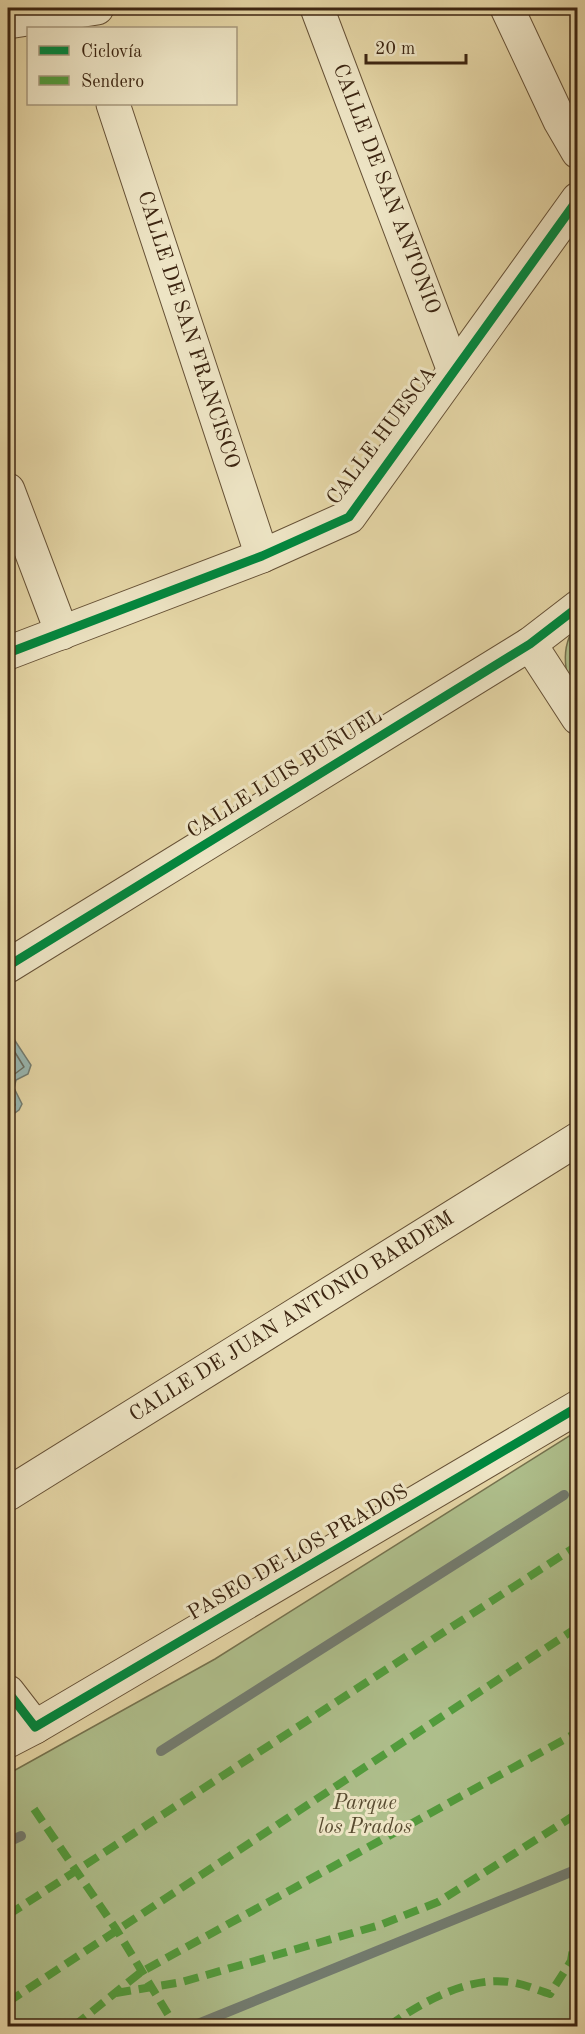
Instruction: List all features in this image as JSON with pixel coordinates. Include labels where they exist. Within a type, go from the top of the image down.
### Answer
[{"type":"street","name":"CALLE DE SAN ANTONIO","points":[[317,8],[454,371]]},
{"type":"street","points":[[507,8],[568,113],[578,152]]},
{"type":"street","points":[[8,22],[39,11],[89,16]]},
{"type":"street","name":"CALLE DE SAN FRANCISCO","points":[[113,105],[262,556]]},
{"type":"street","name":"CALLE HUESCA","points":[[8,653],[262,556],[349,517],[578,199]]},
{"type":"street","points":[[8,490],[62,633]]},
{"type":"street","name":"CALLE LUIS BUÑUEL","points":[[8,966],[530,644],[578,607]]},
{"type":"street","points":[[530,644],[578,718]]},
{"type":"street","name":"CALLE DE JUAN ANTONIO BARDEM","points":[[8,1494],[578,1139]]},
{"type":"street","name":"PASEO DE LOS PRADOS","points":[[21,1734],[578,1407]]},
{"type":"street","points":[[8,1692],[21,1734]]},
{"type":"green space","points":[[577,624],[577,710],[565,655],[567,644]]},
{"type":"green space","name":"Parque los Prados","points":[[577,1431],[577,2026],[8,2026],[8,1774],[215,1659]]},
{"type":"water","points":[[8,1030],[31,1065],[28,1074],[16,1080],[14,1088],[22,1104],[19,1110],[9,1117]]},
{"type":"waterway","points":[[161,1751],[564,1495]]},
{"type":"waterway","points":[[8,1842],[21,1836]]},
{"type":"waterway","points":[[193,2026],[578,1869]]},
{"type":"marked path","points":[[575,1497],[578,1500]]},
{"type":"marked path","points":[[8,1915],[578,1545]]},
{"type":"marked path","points":[[8,2002],[578,1627]]},
{"type":"marked path","points":[[74,2026],[141,1972],[578,1732]]},
{"type":"marked path","points":[[34,1809],[116,1929],[174,2024]]},
{"type":"marked path","points":[[116,1993],[182,1982],[380,1925],[438,1902],[578,1813]]},
{"type":"marked path","points":[[389,2026],[430,2000],[461,1987],[478,1983],[494,1981],[514,1983],[550,1994],[571,1961],[578,1917]]},
{"type":"cycle path","points":[[8,653],[262,556],[349,517],[578,199]]},
{"type":"cycle path","points":[[8,966],[530,644],[578,607]]},
{"type":"cycle path","points":[[8,1692],[35,1727],[578,1407]]}]
